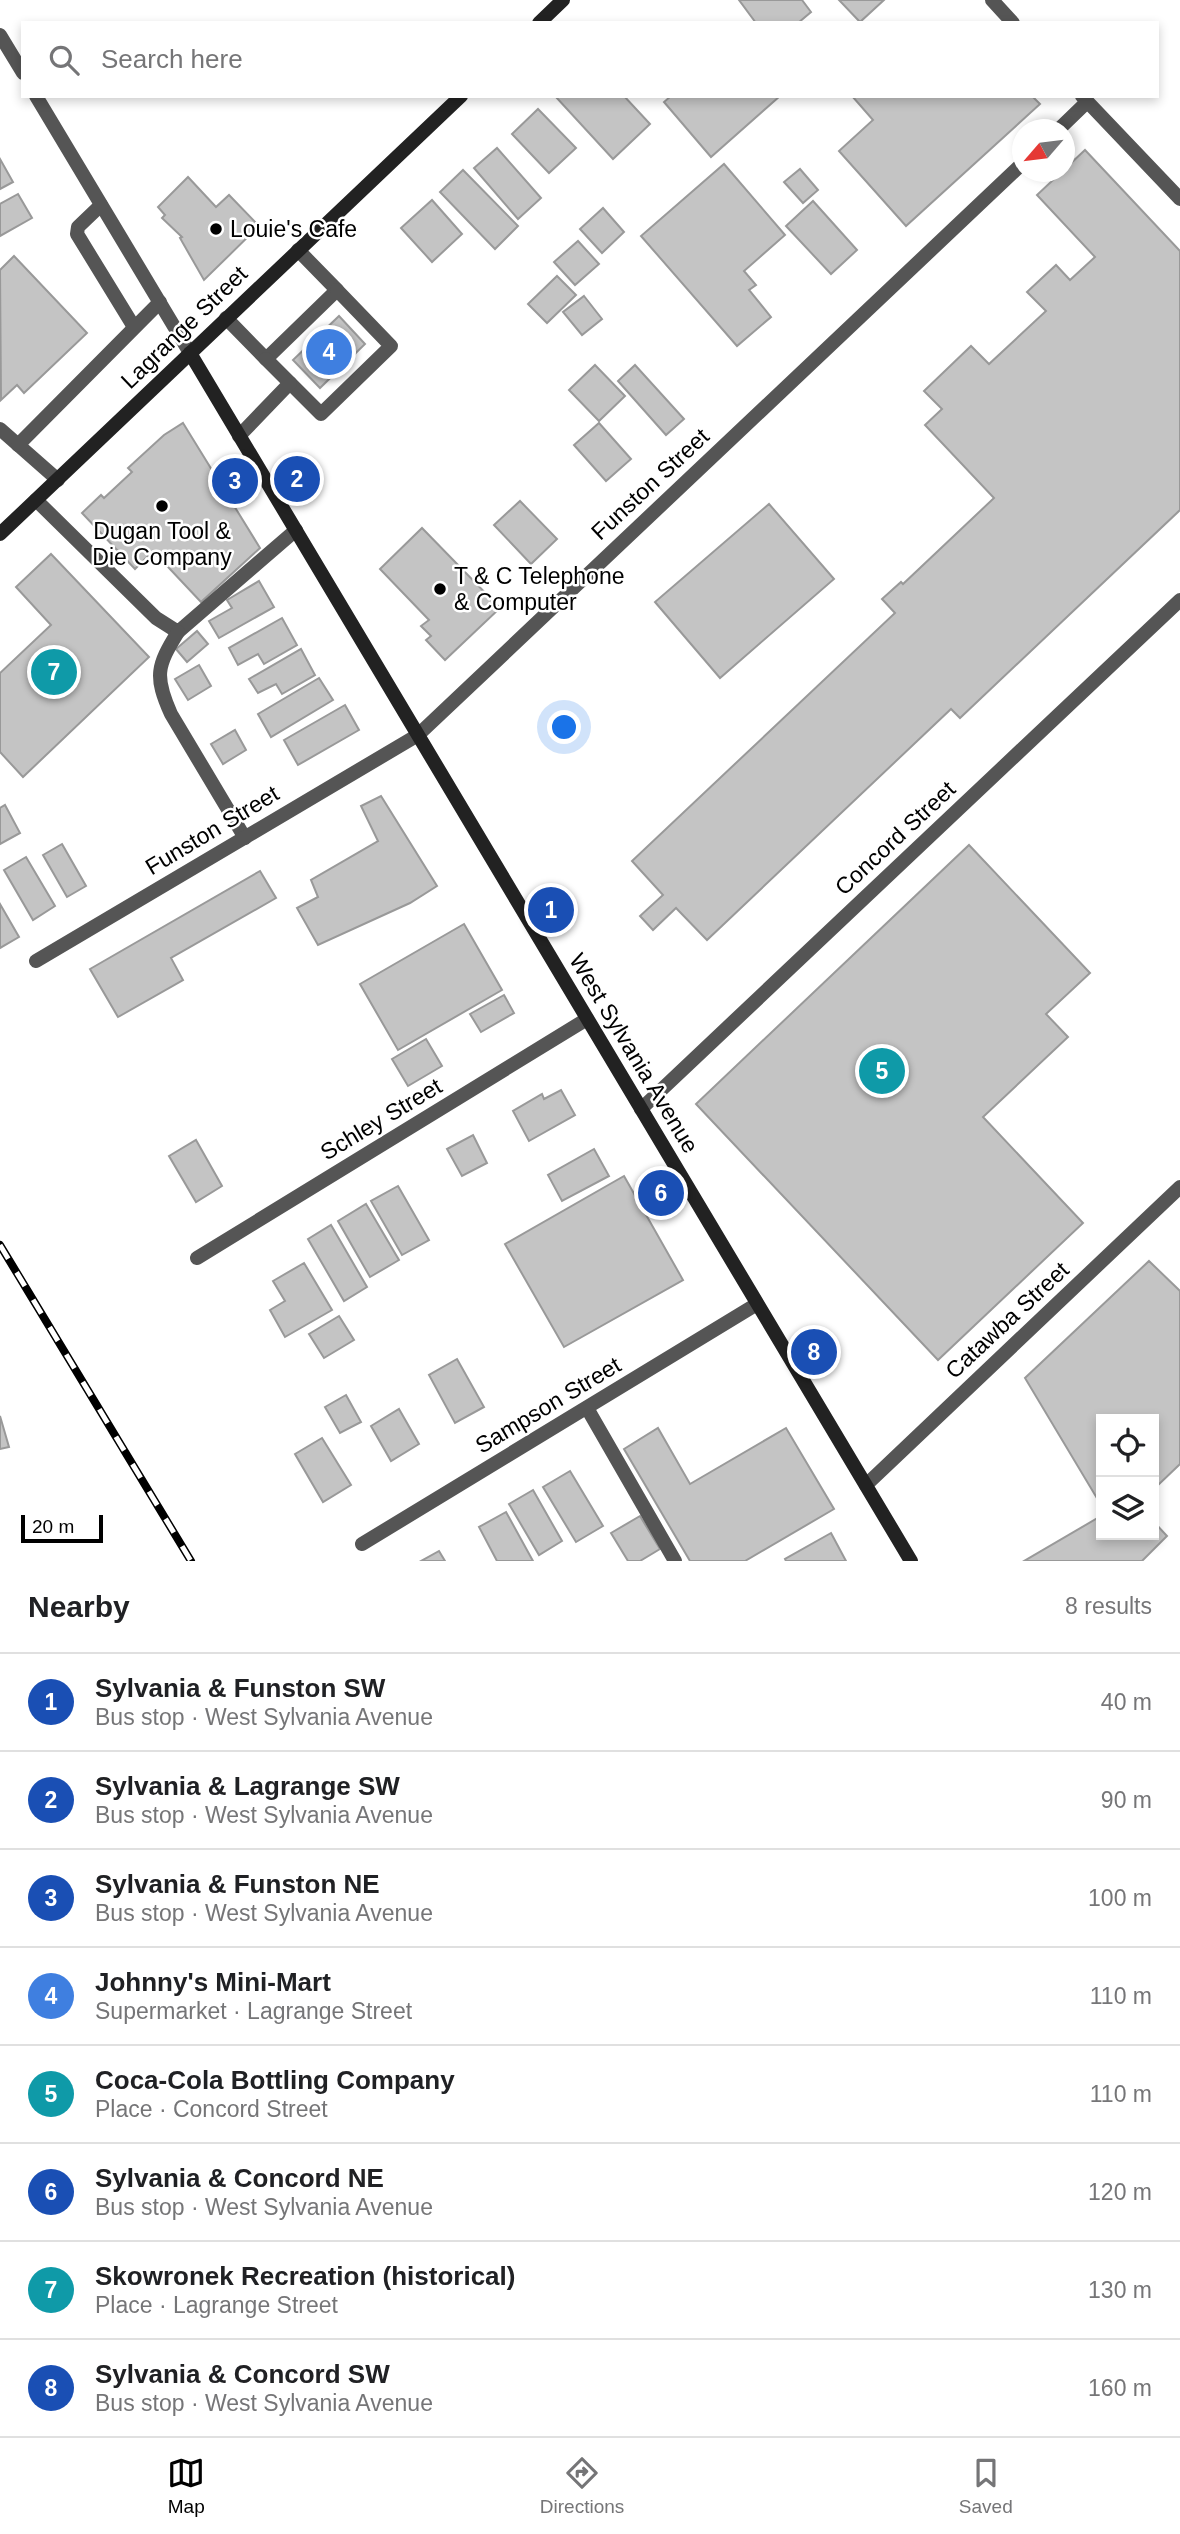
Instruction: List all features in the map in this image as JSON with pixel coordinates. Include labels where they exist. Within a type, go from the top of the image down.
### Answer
[{"type":"main road","points":[[541,21],[563,0]]},
{"type":"main road","name":"Lagrange Street","points":[[0,534],[459,98]]},
{"type":"main road","name":"West Sylvania Avenue","points":[[190,353],[911,1561]]},
{"type":"street","points":[[992,0],[1011,21]]},
{"type":"street","points":[[2,43],[21,71]]},
{"type":"street","points":[[37,98],[190,353]]},
{"type":"street","points":[[1067,119],[1084,99],[1180,199]]},
{"type":"street","name":"Funston Street","points":[[36,961],[418,735],[1012,173]]},
{"type":"street","points":[[101,205],[78,227],[77,234],[134,327]]},
{"type":"street","points":[[226,318],[321,414],[391,346],[298,250]]},
{"type":"street","points":[[266,359],[337,290]]},
{"type":"street","points":[[19,445],[160,302]]},
{"type":"street","points":[[239,436],[290,383]]},
{"type":"street","points":[[0,429],[58,480]]},
{"type":"street","points":[[36,500],[156,618],[178,632]]},
{"type":"street","points":[[245,838],[171,714],[162,693],[160,661],[178,632],[296,530]]},
{"type":"street","name":"Concord Street","points":[[641,1109],[1180,600]]},
{"type":"street","name":"Schley Street","points":[[197,1258],[587,1019]]},
{"type":"street","name":"Catawba Street","points":[[866,1486],[1180,1188]]},
{"type":"street","name":"Sampson Street","points":[[362,1544],[757,1304]]},
{"type":"street","points":[[587,1408],[675,1561]]},
{"type":"building","points":[[739,0],[802,0],[811,12],[800,21],[755,21]]},
{"type":"building","points":[[839,0],[884,0],[861,21]]},
{"type":"building","points":[[557,98],[626,98],[650,124],[613,159]]},
{"type":"building","points":[[669,98],[778,98],[711,157],[664,102]]},
{"type":"building","points":[[854,98],[1034,98],[1040,104],[1024,119],[1012,119],[1012,129],[906,226],[839,151],[873,120]]},
{"type":"building","points":[[538,109],[576,148],[549,173],[512,134]]},
{"type":"building","points":[[497,148],[541,198],[518,219],[474,168]]},
{"type":"building","points":[[1085,150],[1180,251],[1180,510],[960,718],[951,709],[707,940],[676,908],[653,930],[640,916],[663,895],[632,861],[895,613],[882,599],[901,582],[903,584],[994,498],[925,425],[942,409],[924,391],[971,346],[989,364],[1046,311],[1027,292],[1056,265],[1070,280],[1095,257],[1037,195],[1051,182],[1075,182],[1075,159]]},
{"type":"building","points":[[0,159],[13,182],[0,189]]},
{"type":"building","points":[[724,164],[785,235],[744,271],[756,285],[749,290],[771,317],[737,346],[641,236]]},
{"type":"building","points":[[800,169],[818,190],[803,203],[784,182]]},
{"type":"building","points":[[463,170],[518,226],[495,249],[440,192]]},
{"type":"building","name":"Louie's Cafe","points":[[188,177],[216,207],[229,195],[259,226],[204,280],[180,238],[182,237],[162,218],[165,215],[158,207]]},
{"type":"building","points":[[18,194],[32,218],[0,236],[0,204]]},
{"type":"building","points":[[432,200],[462,234],[432,262],[401,228]]},
{"type":"building","points":[[813,201],[857,250],[831,274],[786,226]]},
{"type":"building","points":[[603,208],[624,232],[602,253],[580,229]]},
{"type":"building","points":[[578,241],[599,264],[575,285],[554,262]]},
{"type":"building","points":[[14,256],[87,333],[24,393],[17,385],[1,400],[0,270]]},
{"type":"building","points":[[557,276],[576,295],[547,323],[528,304]]},
{"type":"building","points":[[584,296],[602,319],[582,335],[563,312]]},
{"type":"building","points":[[339,316],[365,344],[320,388],[293,360]]},
{"type":"building","points":[[595,365],[625,396],[599,421],[569,390]]},
{"type":"building","points":[[635,365],[684,419],[666,435],[618,381]]},
{"type":"building","name":"Dugan Tool & Die Company","points":[[183,423],[260,548],[201,602],[153,551],[135,569],[82,513],[101,495],[104,498],[132,472],[128,468],[164,435]]},
{"type":"building","points":[[599,423],[631,459],[606,481],[574,445]]},
{"type":"building","points":[[520,501],[557,539],[531,564],[494,525]]},
{"type":"building","points":[[769,504],[834,579],[720,678],[655,602]]},
{"type":"building","name":"T & C Telephone & Computer","points":[[422,528],[500,608],[445,660],[426,640],[431,636],[421,626],[429,620],[380,569]]},
{"type":"building","points":[[51,554],[149,657],[23,777],[0,752],[0,673],[51,625],[16,587]]},
{"type":"building","points":[[259,581],[274,607],[219,638],[209,621],[232,608],[227,600]]},
{"type":"building","points":[[282,618],[297,645],[264,664],[258,654],[238,665],[229,648]]},
{"type":"building","points":[[197,631],[208,644],[187,662],[176,649]]},
{"type":"building","points":[[301,649],[315,675],[282,694],[276,684],[258,693],[249,679]]},
{"type":"building","points":[[199,665],[211,686],[188,700],[175,679]]},
{"type":"building","points":[[319,678],[333,700],[271,737],[258,714]]},
{"type":"building","points":[[345,705],[359,730],[298,765],[284,740]]},
{"type":"building","points":[[235,730],[246,750],[223,764],[211,744]]},
{"type":"building","points":[[381,796],[437,886],[410,903],[318,945],[297,908],[318,897],[311,880],[378,841],[361,806]]},
{"type":"building","points":[[5,805],[20,833],[0,844],[0,808]]},
{"type":"building","points":[[62,844],[86,886],[67,897],[43,855]]},
{"type":"building","points":[[969,845],[1090,973],[1046,1014],[1068,1037],[983,1117],[1083,1223],[938,1360],[696,1104]]},
{"type":"building","points":[[26,857],[55,906],[33,920],[4,870]]},
{"type":"building","points":[[260,871],[276,898],[171,958],[183,980],[118,1017],[90,969]]},
{"type":"building","points":[[0,904],[19,937],[0,948]]},
{"type":"building","points":[[464,924],[502,990],[398,1050],[360,984]]},
{"type":"building","points":[[504,995],[514,1013],[481,1032],[470,1014]]},
{"type":"building","points":[[426,1039],[442,1066],[408,1086],[392,1059]]},
{"type":"building","points":[[561,1090],[575,1115],[529,1141],[513,1111],[542,1094],[544,1099]]},
{"type":"building","points":[[473,1135],[487,1163],[462,1176],[447,1149]]},
{"type":"building","points":[[196,1140],[222,1186],[196,1202],[169,1156]]},
{"type":"building","points":[[594,1149],[609,1176],[562,1201],[548,1175]]},
{"type":"building","points":[[624,1176],[683,1280],[564,1347],[505,1244]]},
{"type":"building","points":[[398,1186],[429,1240],[402,1255],[371,1201]]},
{"type":"building","points":[[366,1204],[399,1260],[370,1277],[338,1221]]},
{"type":"building","points":[[331,1225],[367,1287],[344,1301],[308,1239]]},
{"type":"building","points":[[1149,1261],[1180,1291],[1180,1464],[1159,1484],[1159,1414],[1096,1414],[1096,1497],[1025,1378]]},
{"type":"building","points":[[304,1263],[332,1310],[285,1337],[270,1310],[285,1301],[273,1281]]},
{"type":"building","points":[[339,1316],[354,1340],[324,1358],[309,1334]]},
{"type":"building","points":[[457,1359],[484,1407],[455,1423],[429,1375]]},
{"type":"building","points":[[346,1395],[361,1422],[340,1433],[325,1407]]},
{"type":"building","points":[[399,1409],[419,1444],[391,1461],[371,1426]]},
{"type":"building","points":[[0,1416],[9,1447],[0,1449]]},
{"type":"building","points":[[658,1428],[690,1484],[786,1428],[834,1509],[745,1561],[690,1561],[624,1449]]},
{"type":"building","points":[[322,1438],[351,1485],[323,1502],[295,1454]]},
{"type":"building","points":[[570,1471],[603,1526],[576,1542],[543,1487]]},
{"type":"building","points":[[533,1490],[562,1541],[539,1555],[509,1504]]},
{"type":"building","points":[[506,1512],[533,1561],[497,1561],[479,1527]]},
{"type":"building","points":[[640,1516],[660,1549],[640,1561],[628,1561],[611,1533]]},
{"type":"building","points":[[1096,1519],[1096,1540],[1159,1540],[1159,1527],[1167,1536],[1142,1561],[1024,1561]]},
{"type":"building","points":[[831,1533],[846,1561],[786,1561],[785,1559]]},
{"type":"building","points":[[439,1551],[445,1561],[421,1561]]},
{"type":"railway","points":[[0,1245],[191,1561]]},
{"type":"place","name":"Louie's Cafe","points":[[216,229]]},
{"type":"place","name":"Johnny's Mini-Mart","points":[[329,352]]},
{"type":"place","name":"Sylvania & Lagrange SW","points":[[297,479]]},
{"type":"place","name":"Sylvania & Funston NE","points":[[235,481]]},
{"type":"place","name":"Dugan Tool & Die Company","points":[[162,506]]},
{"type":"place","name":"T & C Telephone & Computer","points":[[440,589]]},
{"type":"place","name":"Skowronek Recreation (historical)","points":[[54,672]]},
{"type":"place","name":"Sylvania & Funston SW","points":[[551,910]]},
{"type":"place","name":"Coca-Cola Bottling Company","points":[[882,1071]]},
{"type":"place","name":"Sylvania & Concord NE","points":[[661,1193]]},
{"type":"place","name":"Sylvania & Concord SW","points":[[814,1352]]}]
